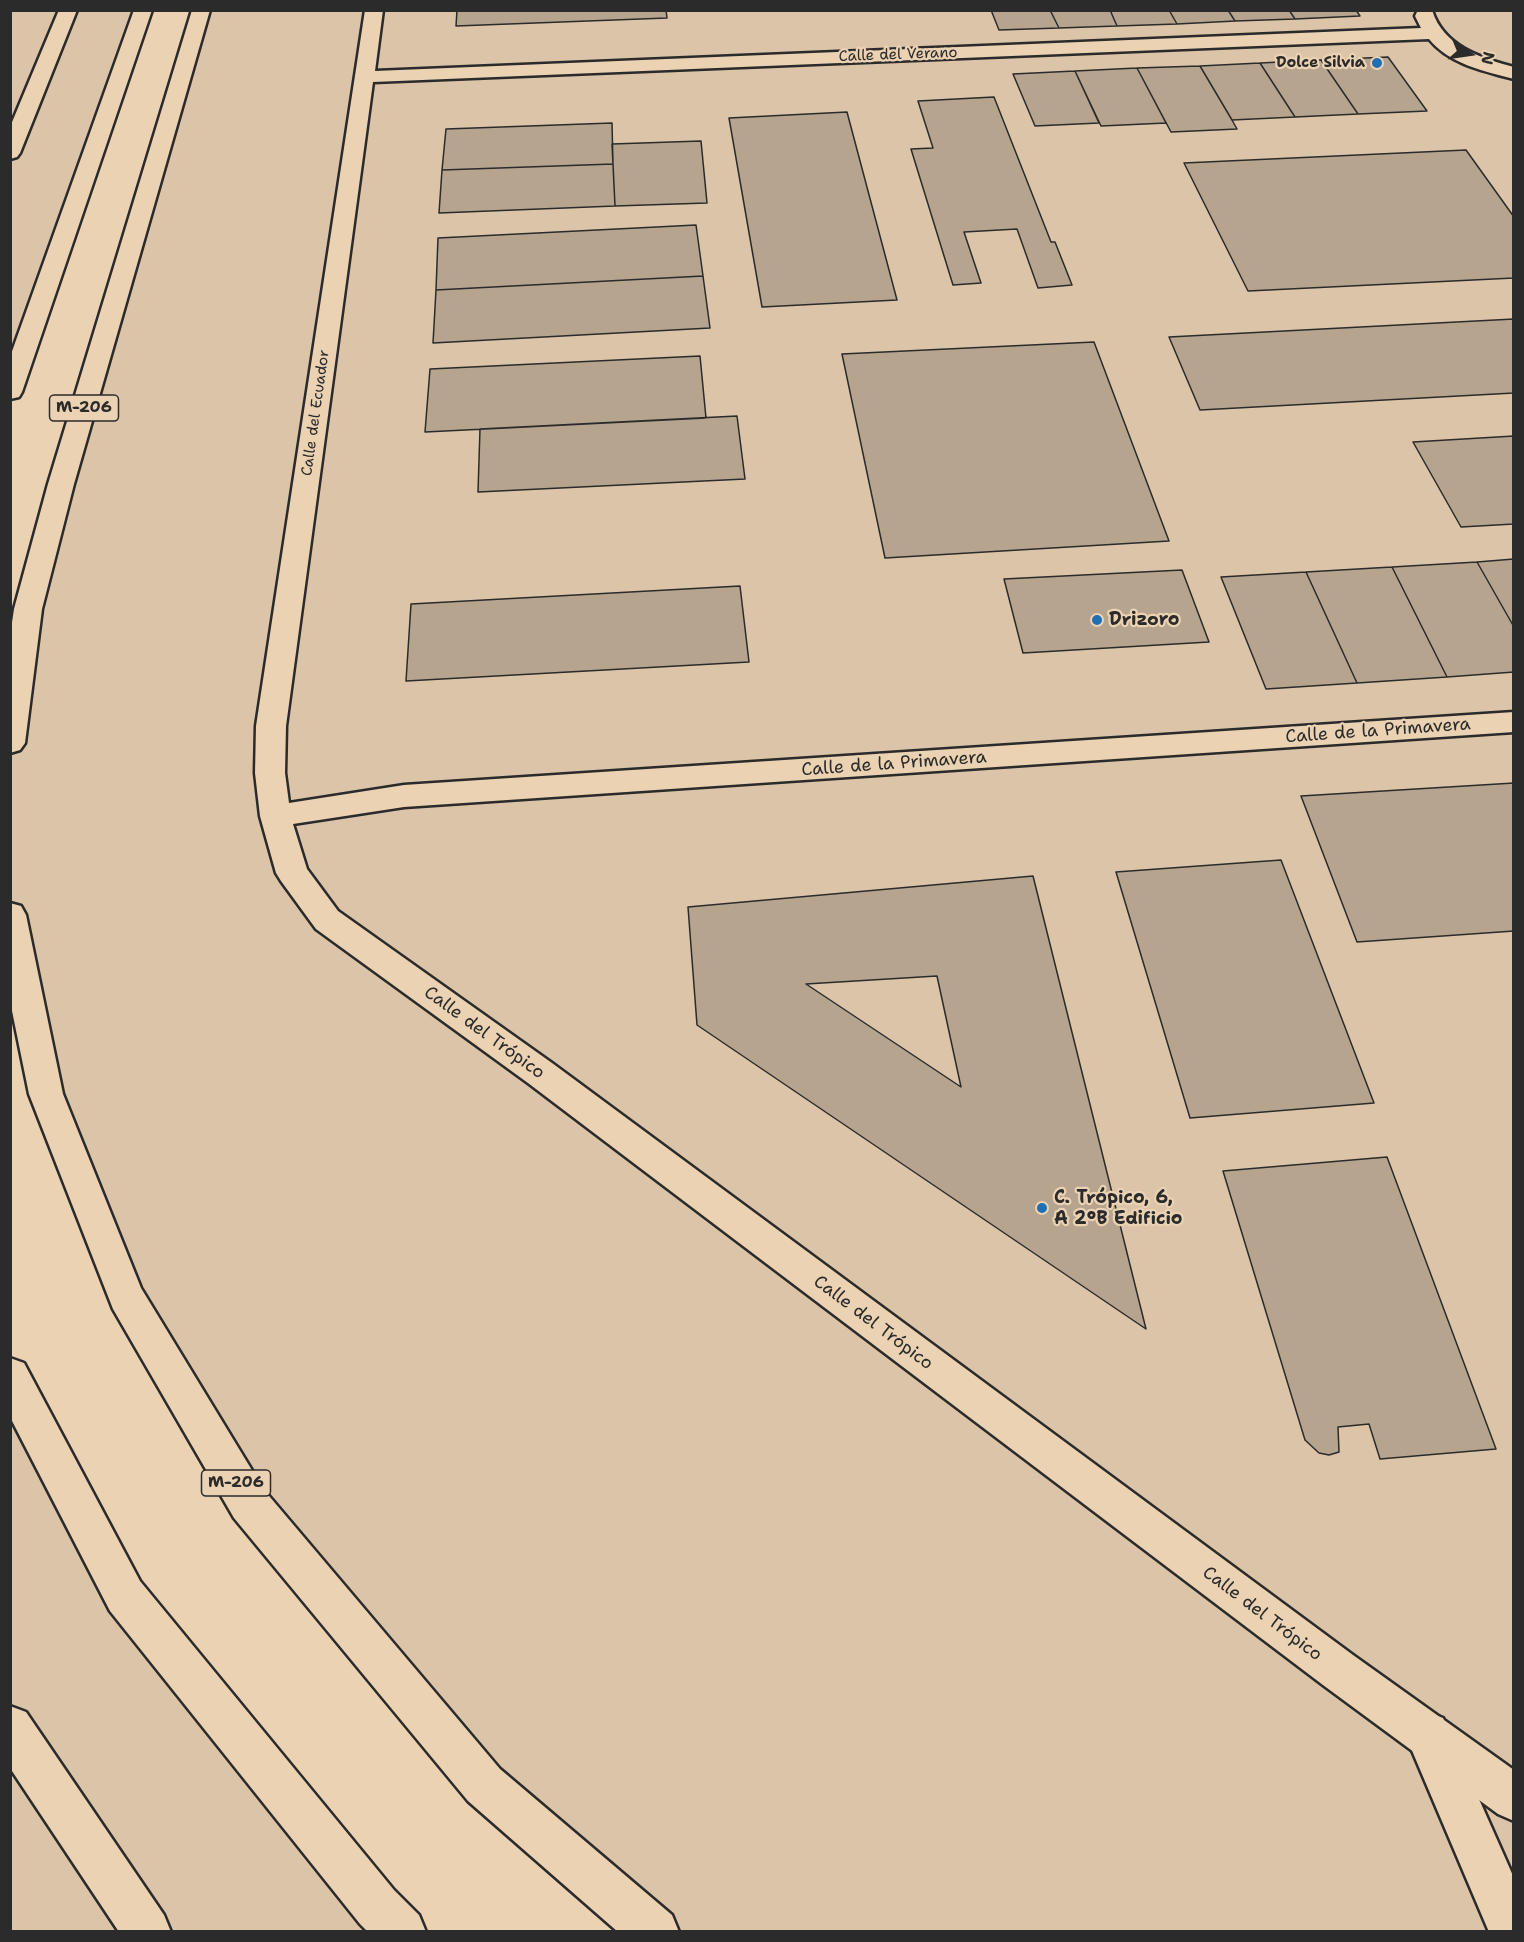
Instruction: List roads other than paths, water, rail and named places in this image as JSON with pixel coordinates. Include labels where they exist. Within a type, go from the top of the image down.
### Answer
[{"type":"street","points":[[10,153],[68,10]]},
{"type":"street","points":[[10,392],[143,10]]},
{"type":"street","name":"M-206","points":[[10,743],[28,609],[62,484],[201,10]]},
{"type":"street","name":"Calle del Ecuador","points":[[275,816],[270,773],[271,726],[374,10]]},
{"type":"street","points":[[1426,10],[1424,16],[1430,33],[1451,50],[1510,81]]},
{"type":"street","name":"Calle del Verano","points":[[365,77],[1430,33]]},
{"type":"street","name":"Calle de la Primavera","points":[[275,816],[404,796],[1514,722]]},
{"type":"street","name":"Calle del Trópico","points":[[275,816],[292,873],[327,920],[540,1073],[1338,1671],[1514,1798]]},
{"type":"street","name":"M-206","points":[[10,915],[46,1094],[126,1297],[249,1504],[484,1785],[655,1932]]},
{"type":"street","points":[[10,1376],[125,1596],[377,1907],[402,1932]]},
{"type":"street","points":[[10,1728],[147,1932]]},
{"type":"street","points":[[1426,1734],[1513,1932]]},
{"type":"place","name":"Dolce Silvia","points":[[1377,63]]},
{"type":"place","name":"Drizoro","points":[[1097,620]]},
{"type":"place","name":"C. Trópico, 6, A 2ºB Edificio","points":[[1042,1208]]}]
